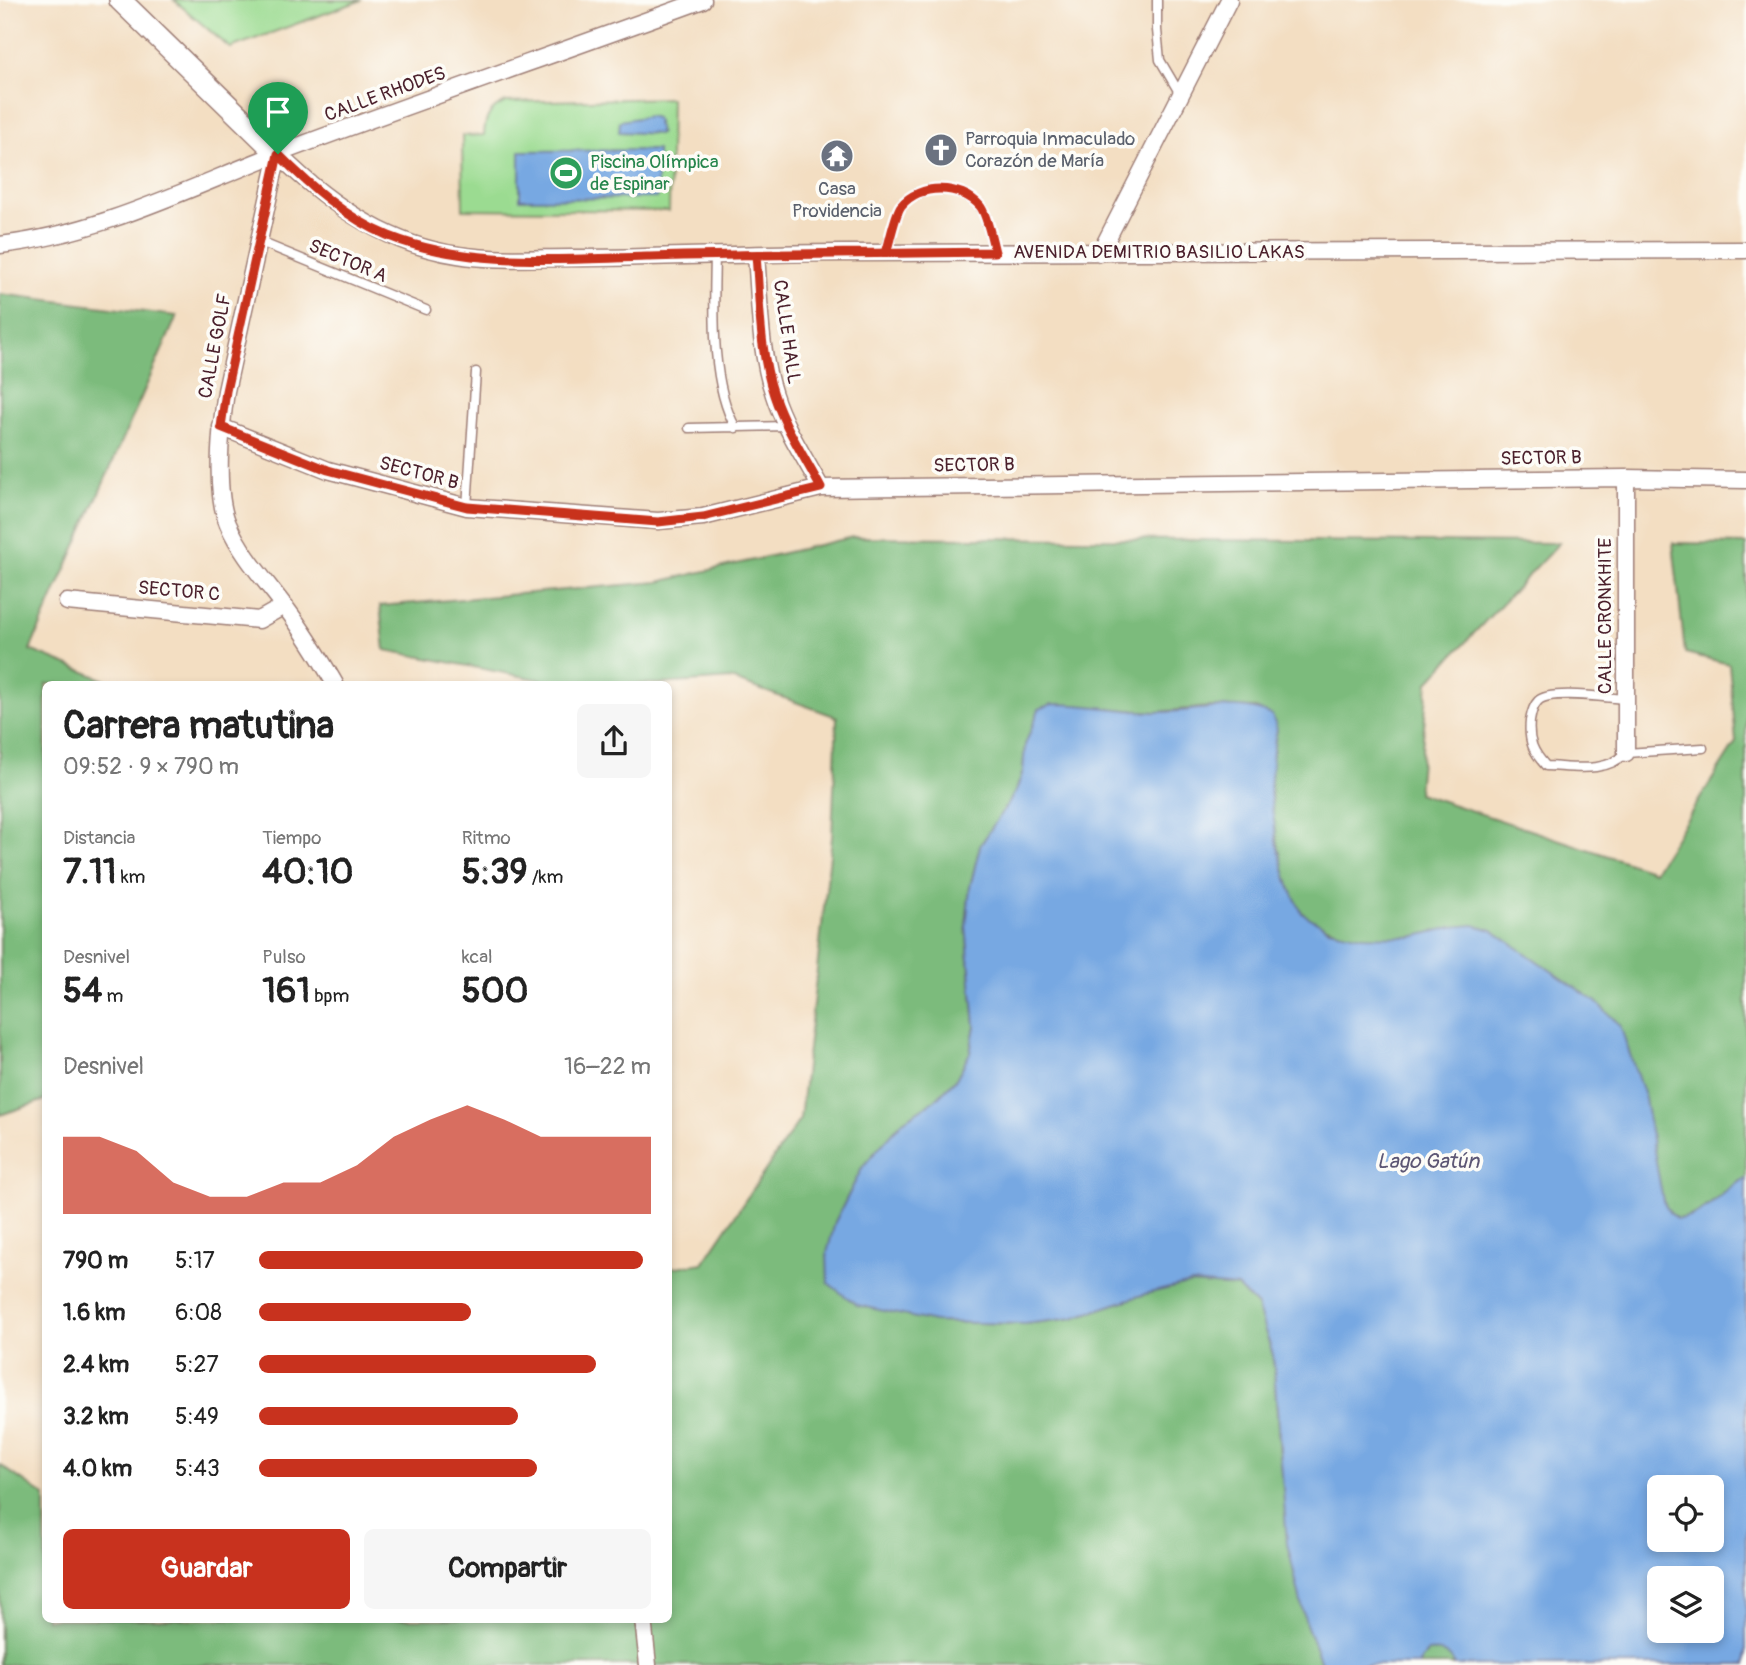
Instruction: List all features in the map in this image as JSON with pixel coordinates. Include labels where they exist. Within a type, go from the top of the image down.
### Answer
[{"type":"street","name":"AVENIDA DEMITRIO BASILIO LAKAS","points":[[120,0],[304,180],[353,216],[386,235],[414,245],[459,255],[595,258],[995,252],[1746,250]]},
{"type":"street","name":"CALLE RHODES","points":[[0,246],[55,237],[148,207],[278,154],[703,0]]},
{"type":"street","points":[[1100,253],[1229,0]]},
{"type":"street","name":"CALLE GOLF","points":[[278,154],[226,391],[221,427],[221,485],[227,522],[251,565],[310,640],[333,681]]},
{"type":"street","name":"CALLE HALL","points":[[756,255],[767,371],[779,408],[821,488]]},
{"type":"street","name":"SECTOR B","points":[[221,427],[328,470],[467,507],[658,522],[703,517],[821,488],[1626,478],[1746,480]]},
{"type":"street","name":"CALLE CRONKHITE","points":[[1626,478],[1626,753]]},
{"type":"street","name":"SECTOR C","points":[[67,602],[259,620],[284,606]]},
{"type":"street","points":[[643,1623],[648,1665]]},
{"type":"lane","points":[[1157,0],[1160,60],[1180,94]]},
{"type":"lane","points":[[886,253],[900,207],[918,193],[941,189],[965,194],[981,207],[995,252]]},
{"type":"lane","name":"SECTOR A","points":[[258,241],[426,310]]},
{"type":"lane","points":[[715,255],[718,377],[728,415],[736,428]]},
{"type":"lane","points":[[467,507],[477,372]]},
{"type":"lane","points":[[689,428],[788,426]]},
{"type":"lane","points":[[1626,699],[1550,695],[1538,700],[1531,713],[1529,735],[1533,752],[1546,766],[1606,767],[1626,753],[1703,748]]},
{"type":"green space","points":[[174,0],[362,0],[230,48]]},
{"type":"green space","name":"Piscina Olímpica de Espinar","points":[[671,98],[669,211],[463,209],[462,136],[484,135],[489,114],[506,102]]},
{"type":"green space","points":[[0,294],[177,316],[30,650],[108,681],[42,681],[42,1101],[0,1115]]},
{"type":"green space","points":[[853,537],[1559,543],[1428,682],[1418,793],[1654,871],[1736,742],[1729,664],[1685,653],[1673,543],[1746,544],[1746,1178],[1705,1208],[1687,1217],[1677,1219],[1669,1212],[1663,1201],[1620,1025],[1595,1001],[1492,931],[1468,927],[1420,936],[1355,935],[1329,928],[1305,915],[1298,907],[1286,877],[1274,821],[1271,777],[1277,729],[1256,708],[1209,707],[1156,712],[1052,704],[1039,710],[1025,745],[1023,771],[1016,791],[980,846],[970,887],[966,926],[975,1026],[970,1053],[956,1079],[935,1100],[903,1121],[863,1166],[835,1222],[934,1322],[1025,1324],[1073,1318],[1145,1294],[1191,1283],[1237,1287],[1257,1306],[1273,1355],[1280,1457],[1306,1624],[1322,1665],[0,1665],[0,1465],[42,1494],[42,1623],[672,1623],[672,1268],[703,1263],[800,1119],[832,837],[837,717],[731,679],[672,683],[672,681],[546,681],[385,650],[380,606],[658,582]]},
{"type":"green space","points":[[1441,1651],[1450,1656],[1455,1665],[1418,1665],[1427,1652]]},
{"type":"water","points":[[649,116],[656,118],[660,134],[619,132],[620,121]]},
{"type":"water","points":[[657,150],[657,198],[520,199],[520,151]]},
{"type":"water","name":"Lago Gatún","points":[[1052,704],[1154,712],[1243,707],[1272,715],[1277,729],[1270,792],[1277,843],[1289,886],[1302,913],[1329,929],[1362,936],[1412,937],[1452,927],[1474,925],[1492,930],[1595,1001],[1620,1025],[1645,1099],[1663,1201],[1669,1212],[1677,1219],[1696,1214],[1746,1178],[1746,1665],[1455,1665],[1450,1657],[1436,1651],[1427,1652],[1418,1665],[1322,1665],[1306,1624],[1287,1543],[1273,1355],[1257,1306],[1237,1287],[1191,1283],[1145,1294],[1073,1318],[1025,1324],[934,1322],[857,1305],[828,1283],[827,1253],[835,1222],[863,1166],[903,1121],[935,1100],[956,1079],[970,1053],[975,1026],[966,926],[970,887],[980,846],[1016,791],[1023,771],[1025,745],[1039,709]]},
{"type":"place","name":"Parroquia Inmaculado Corazón de María","points":[[941,150]]},
{"type":"place","name":"Casa Providencia","points":[[837,156]]},
{"type":"place","name":"Piscina Olímpica de Espinar","points":[[566,173]]},
{"type":"route","points":[[278,154],[304,180],[353,216],[386,235],[414,245],[459,255],[595,258],[830,253],[886,253],[900,207],[918,193],[941,189],[965,194],[981,207],[995,252],[756,255],[763,346],[773,393],[821,488],[703,517],[658,522],[467,507],[328,470],[221,427],[226,391],[278,154]]}]
